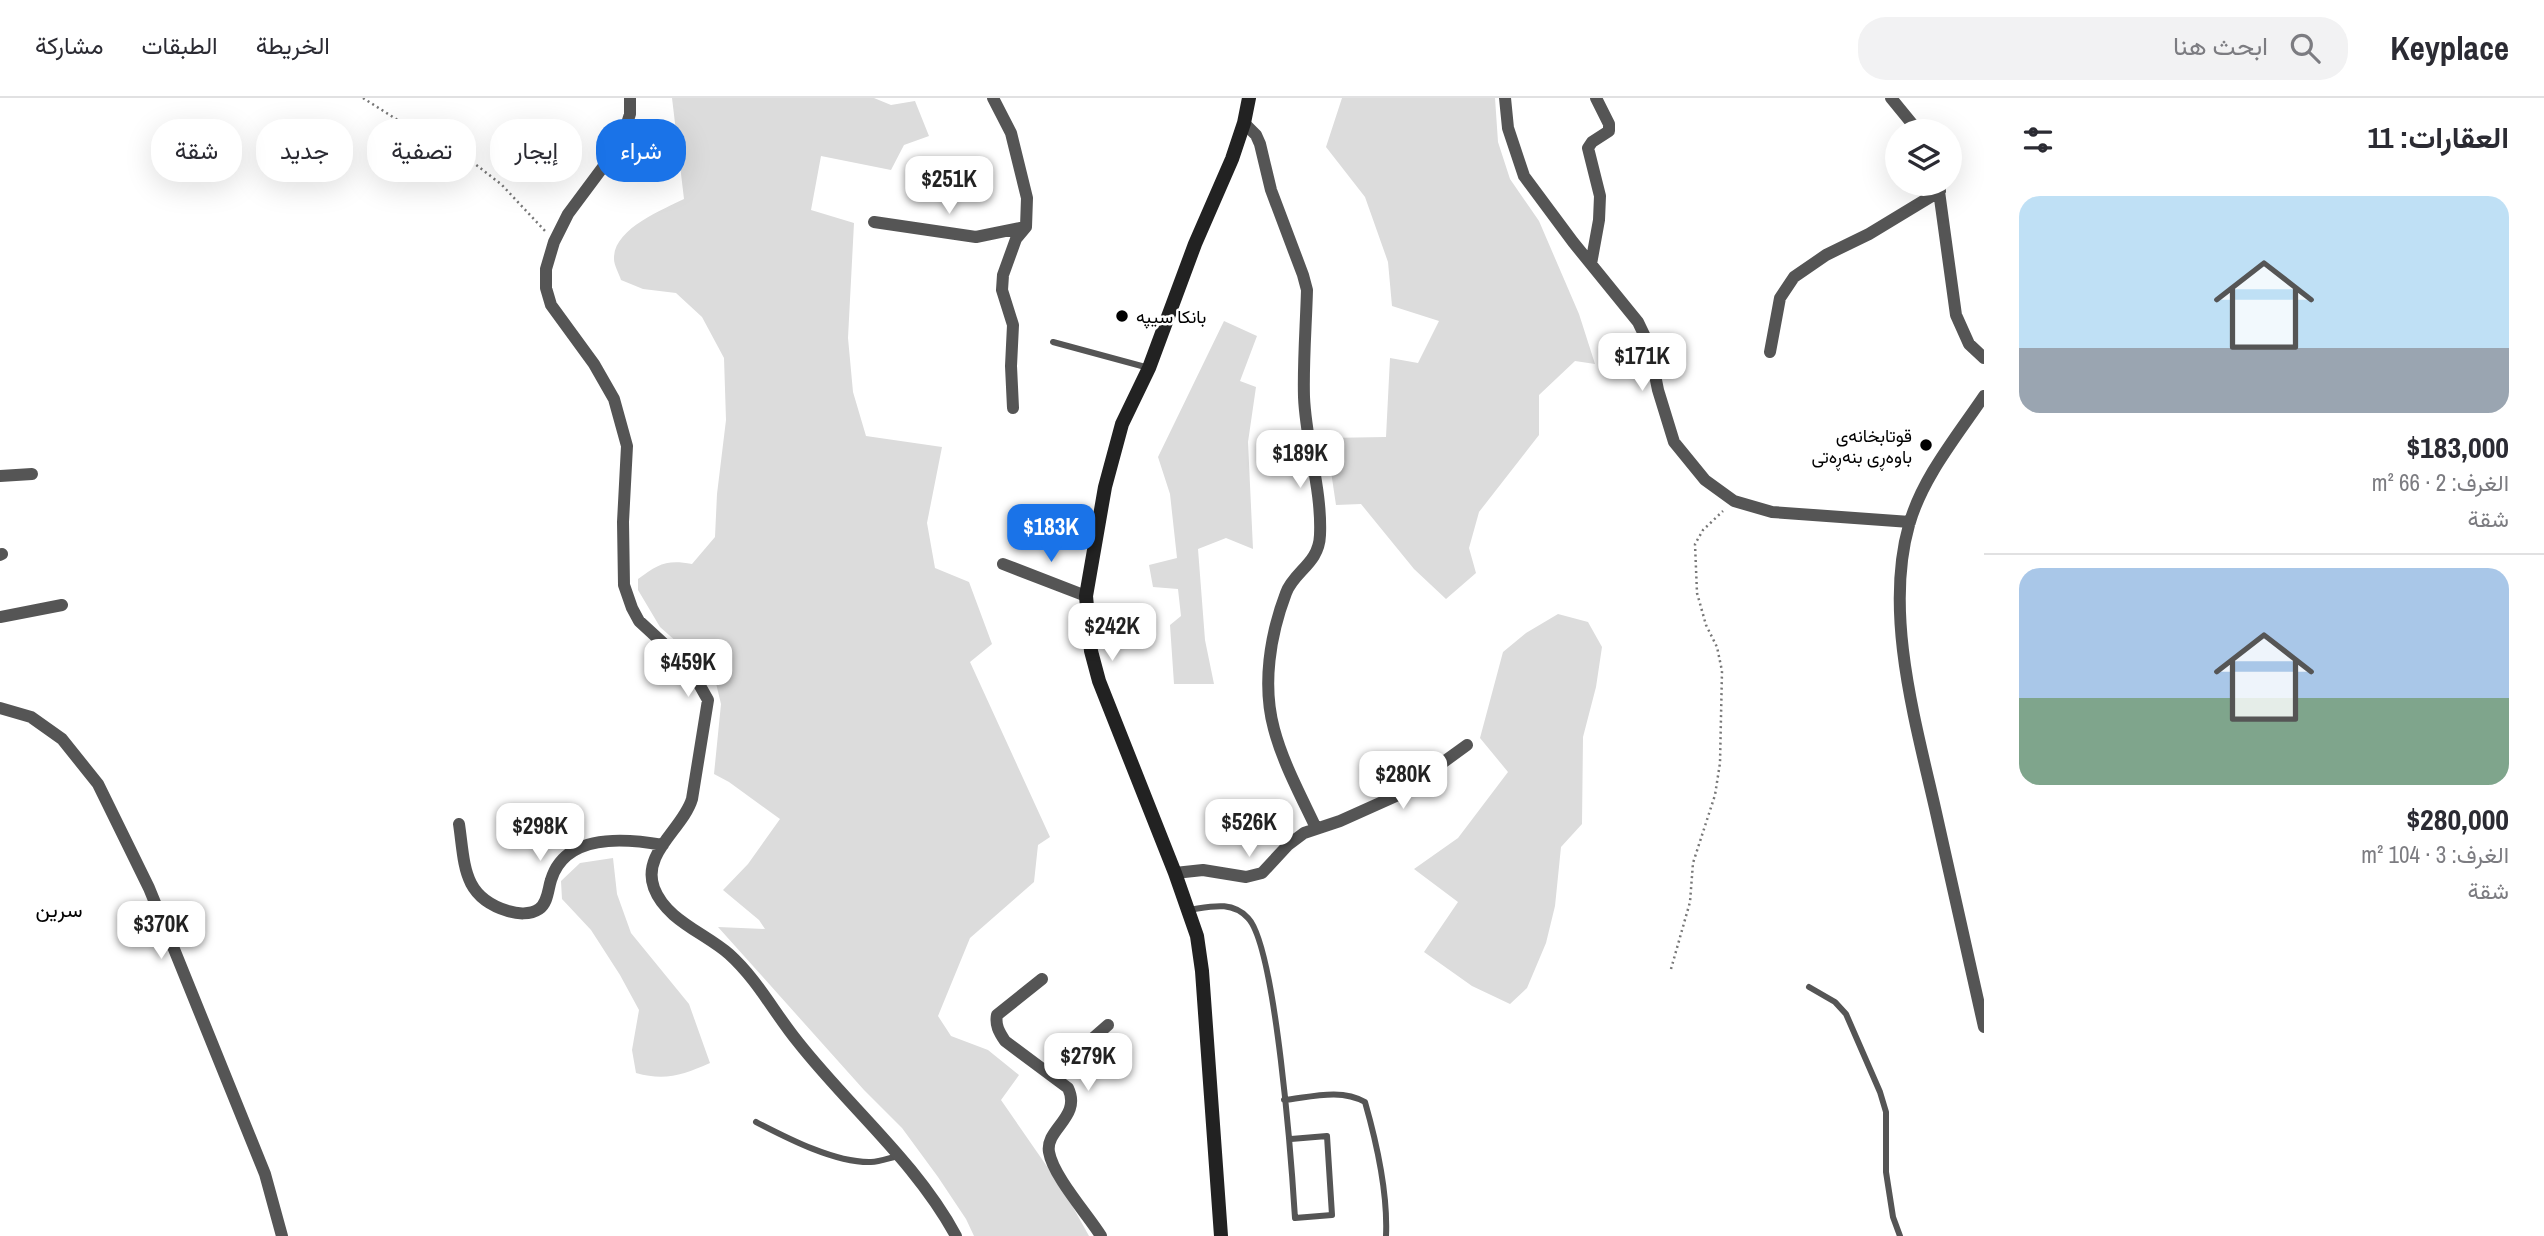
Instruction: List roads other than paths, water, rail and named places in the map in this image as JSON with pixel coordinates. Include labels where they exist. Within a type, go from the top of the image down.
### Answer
[{"type":"street","points":[[631,98],[630,114],[622,136],[606,163],[568,214],[554,242],[546,269],[546,288],[551,305],[594,365],[614,399],[627,446],[623,522],[624,584],[628,596],[639,621],[690,668],[708,700],[692,799],[688,810],[654,856],[654,888],[669,911],[729,954],[753,981],[799,1043],[900,1156],[932,1197],[956,1236]]},
{"type":"street","points":[[993,98],[1011,133],[1027,198],[1026,227],[1016,239],[1006,264],[1002,290],[1013,325],[1013,408]]},
{"type":"street","points":[[1221,1236],[1202,971],[1197,936],[1099,681],[1091,651],[1086,596],[1105,487],[1122,424],[1149,368],[1195,244],[1232,159],[1244,124],[1249,98]]},
{"type":"street","points":[[1505,98],[1508,128],[1524,176],[1638,321],[1649,345],[1658,390],[1674,442],[1705,480],[1734,502],[1784,514],[1910,522]]},
{"type":"street","points":[[1591,264],[1599,220],[1600,196],[1588,148],[1592,142],[1609,131],[1609,124],[1596,98]]},
{"type":"street","points":[[1891,98],[1908,119]]},
{"type":"street","points":[[1244,124],[1256,135],[1260,144],[1271,190],[1307,290],[1304,398],[1320,510],[1320,538],[1312,561],[1287,589],[1274,625],[1269,704],[1274,729],[1286,761],[1316,828]]},
{"type":"street","points":[[1770,352],[1780,298],[1794,277],[1826,255],[1869,234],[1926,196]]},
{"type":"street","points":[[1940,196],[1956,315],[1969,344],[1984,358]]},
{"type":"street","points":[[874,222],[976,237],[1026,227]]},
{"type":"street","points":[[1984,396],[1925,488],[1910,522],[1902,555],[1898,604],[1917,726],[1984,1027]]},
{"type":"street","points":[[0,476],[32,474]]},
{"type":"street","points":[[1003,564],[1086,596]]},
{"type":"street","points":[[0,617],[62,605]]},
{"type":"street","points":[[0,708],[31,717],[62,739],[98,784],[149,888],[176,954],[265,1174],[282,1236]]},
{"type":"street","points":[[1175,873],[1203,870],[1246,877],[1262,873],[1288,845],[1316,828],[1340,821],[1398,795],[1467,745]]},
{"type":"street","points":[[459,824],[466,876],[472,888],[496,907],[513,912],[528,913],[541,908],[546,901],[557,864],[566,854],[603,841],[640,841],[663,845]]},
{"type":"street","points":[[1042,979],[997,1015],[996,1021],[1004,1041],[1051,1074],[1068,1088],[1072,1095],[1072,1105],[1050,1142],[1049,1152],[1063,1182],[1101,1236]]},
{"type":"street","points":[[1051,1074],[1108,1025]]},
{"type":"lane","points":[[1053,342],[1149,368]]},
{"type":"lane","points":[[1188,910],[1220,905],[1238,909],[1251,920],[1270,992],[1291,1139],[1295,1218],[1332,1216],[1327,1136],[1291,1139]]},
{"type":"lane","points":[[1809,987],[1835,1002],[1846,1014],[1880,1092],[1886,1112],[1886,1172],[1893,1217],[1900,1236]]},
{"type":"lane","points":[[1284,1100],[1352,1094],[1365,1102],[1382,1184],[1386,1236]]},
{"type":"lane","points":[[756,1122],[790,1139],[857,1160],[872,1162],[900,1156]]},
{"type":"place","name":"بانکا سیپە","points":[[1122,316]]},
{"type":"place","name":"قوتابخانەی باوەڕی بنەڕەتی","points":[[1926,445]]},
{"type":"district","name":"سرين","points":[[59,909]]}]
